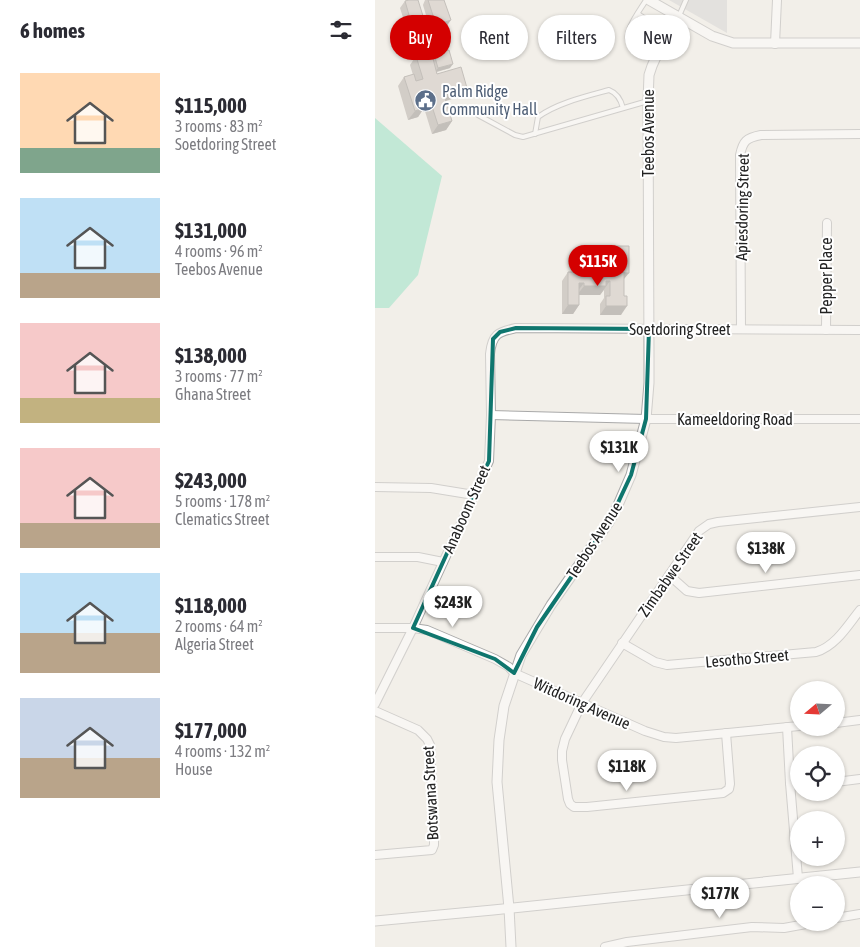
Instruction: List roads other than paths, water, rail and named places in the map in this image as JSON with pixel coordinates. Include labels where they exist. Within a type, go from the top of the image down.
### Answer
[{"type":"street","points":[[648,0],[675,15]]},
{"type":"street","points":[[775,44],[777,0]]},
{"type":"street","points":[[690,23],[712,36],[733,43],[860,43]]},
{"type":"street","name":"Teebos Avenue","points":[[511,947],[497,782],[497,760],[504,706],[521,655],[551,604],[609,522],[618,506],[631,475],[646,419],[649,383],[648,101],[649,75],[654,60]]},
{"type":"street","name":"Apiesdoring Street","points":[[741,329],[740,156],[745,141],[751,137],[761,135],[860,134]]},
{"type":"street","name":"Pepper Place","points":[[826,330],[827,223]]},
{"type":"street","name":"Soetdoring Street","points":[[500,332],[517,328],[860,330]]},
{"type":"street","name":"Anaboom Street","points":[[375,704],[413,628],[489,461],[491,347],[495,336],[500,332]]},
{"type":"street","name":"Kameeldoring Road","points":[[491,415],[646,419],[860,418]]},
{"type":"street","points":[[375,487],[431,488],[474,495]]},
{"type":"street","name":"Zimbabwe Street","points":[[726,733],[730,784],[729,789],[723,793],[587,807],[574,807],[570,804],[566,792],[562,760],[565,739],[582,703],[699,530],[717,522],[860,506]]},
{"type":"street","points":[[375,557],[418,557],[443,562]]},
{"type":"street","points":[[669,575],[687,591],[699,593],[860,576]]},
{"type":"street","name":"Lesotho Street","points":[[622,643],[655,662],[667,666],[816,652],[824,650],[832,644],[860,610]]},
{"type":"street","name":"Witdoring Avenue","points":[[375,628],[419,628],[437,634],[495,659],[515,673],[645,731],[664,737],[676,738],[790,727]]},
{"type":"street","name":"Botswana Street","points":[[375,711],[418,730],[430,745],[434,837],[432,850],[375,855]]},
{"type":"street","points":[[845,722],[860,720]]},
{"type":"street","points":[[787,727],[790,783]]},
{"type":"street","points":[[845,781],[860,779]]},
{"type":"street","points":[[792,801],[798,876]]},
{"type":"street","points":[[819,876],[860,872]]},
{"type":"street","points":[[375,921],[790,879]]},
{"type":"street","points":[[845,916],[860,914]]},
{"type":"street","points":[[605,947],[627,942],[752,927],[790,927]]},
{"type":"lane","points":[[638,14],[648,0]]},
{"type":"lane","points":[[680,15],[686,0]]},
{"type":"lane","points":[[535,134],[538,117],[542,114],[559,106],[601,92],[613,91],[621,100],[623,108]]},
{"type":"lane","points":[[478,115],[519,136],[528,136],[648,101]]},
{"type":"place","name":"Palm Ridge Community Hall","points":[[426,100]]}]
